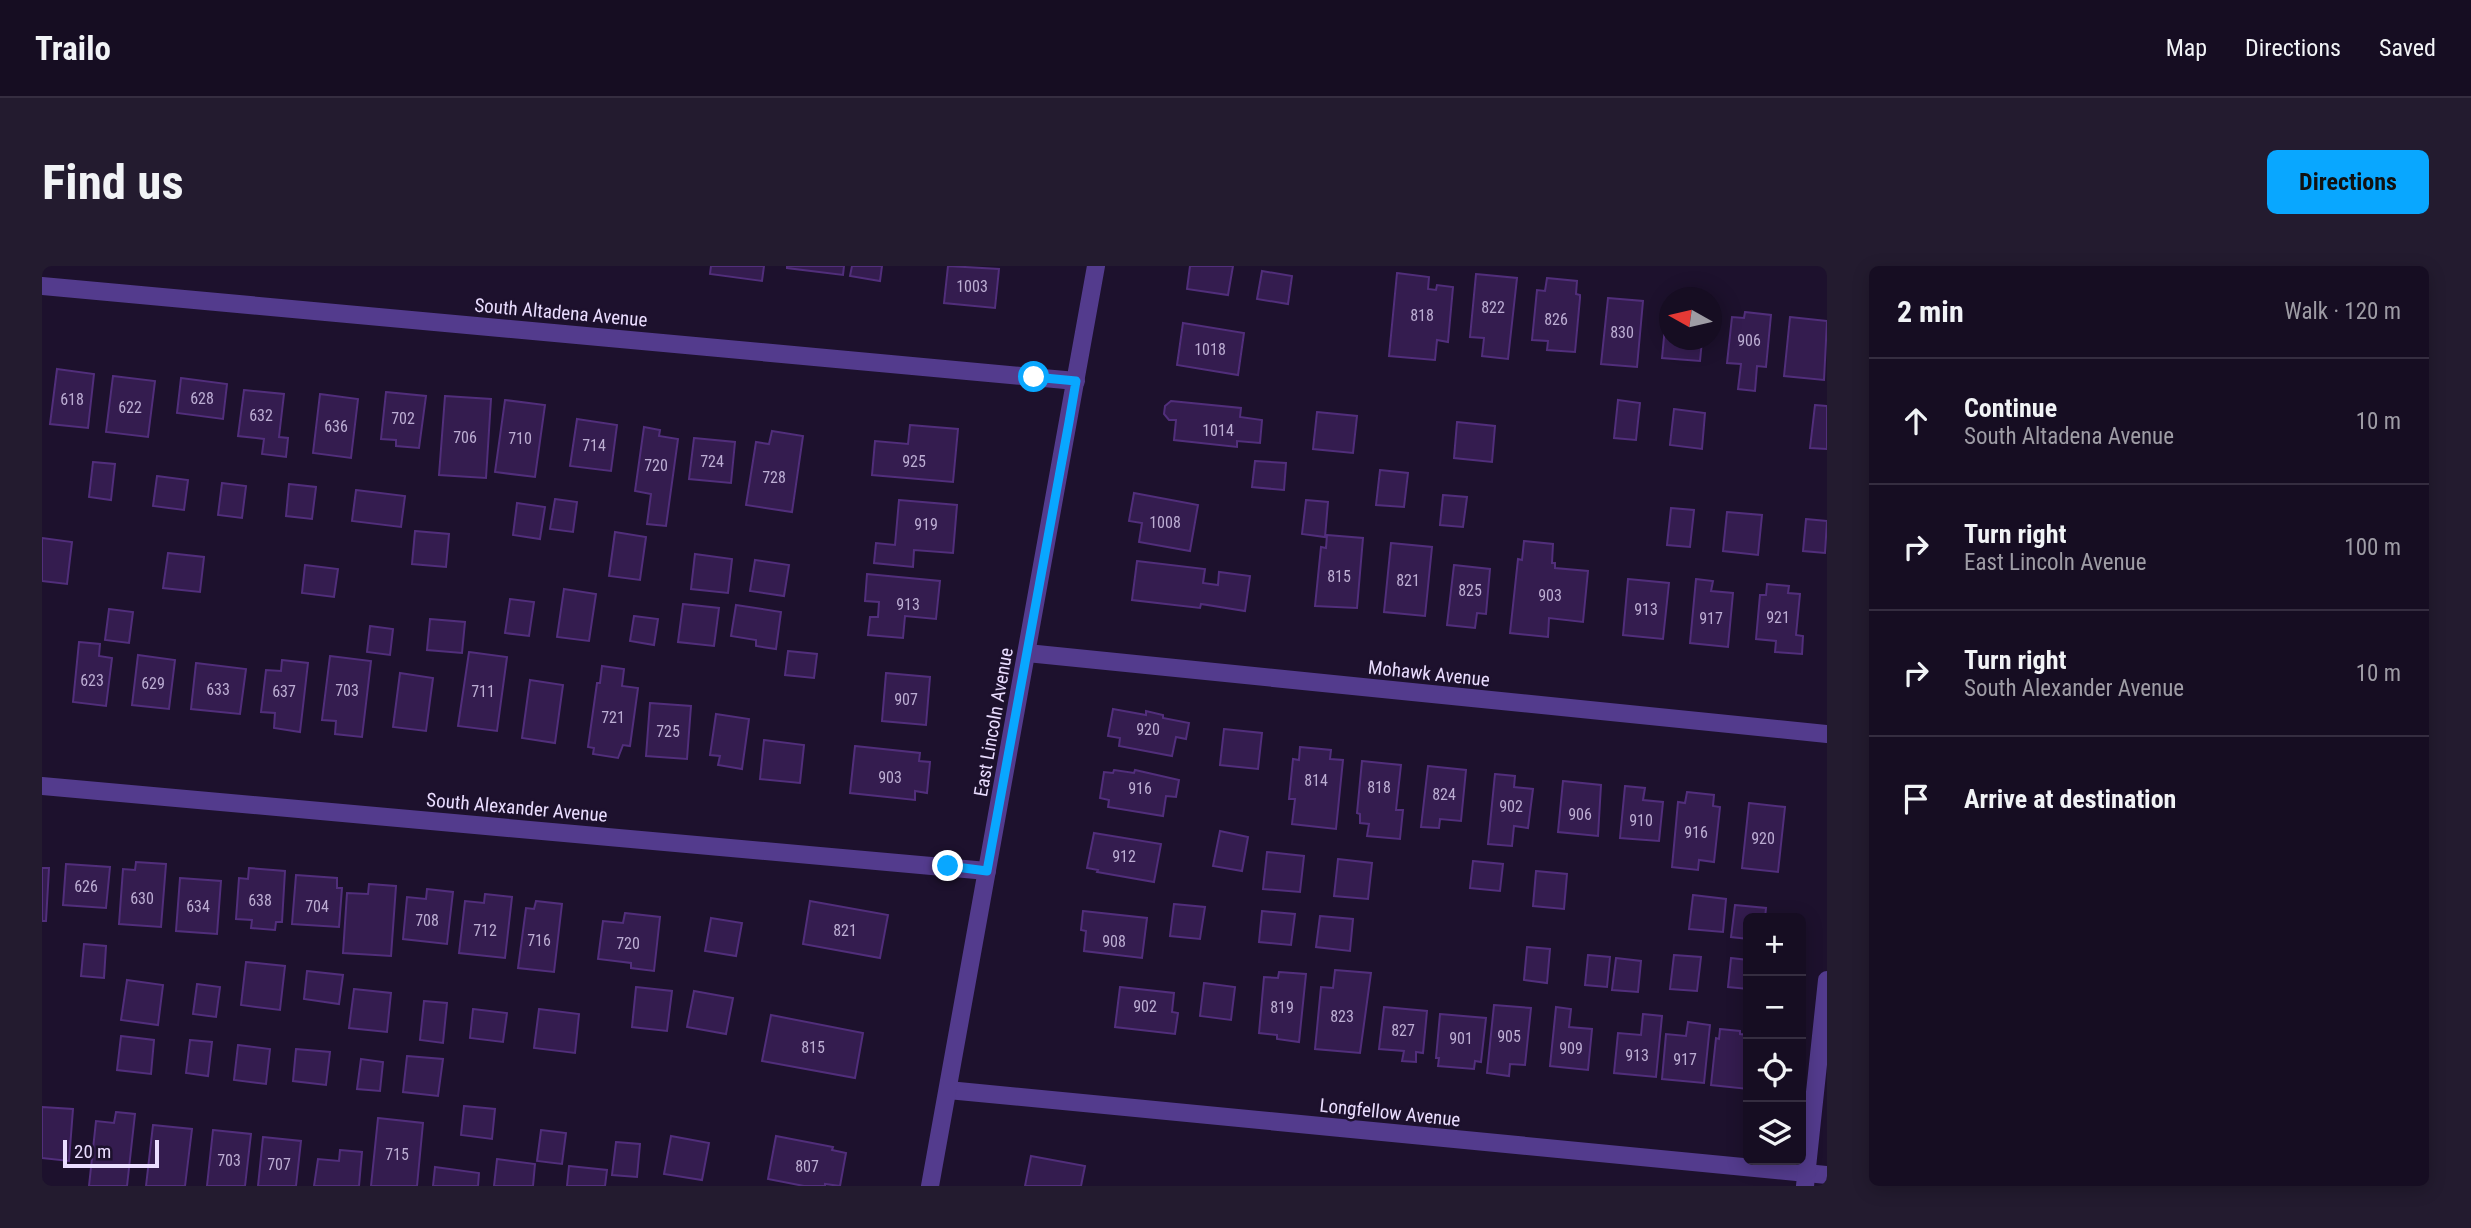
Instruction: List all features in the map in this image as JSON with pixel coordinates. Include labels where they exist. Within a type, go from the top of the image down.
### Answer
[{"type":"street","name":"East Lincoln Avenue","points":[[930,1186],[1096,266]]},
{"type":"street","name":"South Altadena Avenue","points":[[42,286],[1076,381]]},
{"type":"street","name":"Mohawk Avenue","points":[[1027,653],[1827,734]]},
{"type":"street","name":"South Alexander Avenue","points":[[42,786],[987,871]]},
{"type":"street","points":[[1806,1180],[1827,980]]},
{"type":"street","name":"Longfellow Avenue","points":[[948,1090],[1806,1180],[1827,1175]]},
{"type":"building","points":[[711,266],[764,266],[762,281],[710,274]]},
{"type":"building","points":[[787,266],[844,266],[843,275]]},
{"type":"building","points":[[852,266],[882,266],[880,281],[850,276]]},
{"type":"building","points":[[948,266],[999,269],[995,308],[944,303]]},
{"type":"building","points":[[1190,266],[1233,266],[1228,295],[1187,289]]},
{"type":"building","points":[[1262,271],[1292,276],[1288,304],[1257,299]]},
{"type":"building","points":[[1397,273],[1429,277],[1428,289],[1436,290],[1437,285],[1453,287],[1448,342],[1437,340],[1435,360],[1389,356]]},
{"type":"building","points":[[1476,274],[1517,278],[1508,359],[1482,356],[1484,338],[1470,337]]},
{"type":"building","points":[[1547,278],[1577,281],[1576,294],[1580,295],[1580,298],[1575,352],[1547,350],[1548,341],[1532,340],[1537,290],[1545,291]]},
{"type":"building","points":[[1608,298],[1643,301],[1637,367],[1601,364]]},
{"type":"building","points":[[1745,312],[1771,315],[1766,367],[1757,366],[1755,391],[1738,389],[1741,364],[1727,363],[1732,317],[1744,318]]},
{"type":"building","points":[[1790,317],[1827,321],[1824,380],[1784,376]]},
{"type":"building","points":[[1183,323],[1244,333],[1238,375],[1177,365]]},
{"type":"building","points":[[1663,350],[1701,350],[1700,361],[1662,358]]},
{"type":"building","points":[[57,369],[94,374],[88,428],[50,424]]},
{"type":"building","points":[[113,376],[155,381],[148,437],[106,432]]},
{"type":"building","points":[[181,378],[227,384],[223,419],[177,413]]},
{"type":"building","points":[[244,390],[284,394],[279,437],[288,438],[286,457],[262,454],[264,439],[238,436]]},
{"type":"building","points":[[386,392],[426,396],[419,448],[396,446],[396,440],[381,439]]},
{"type":"building","points":[[320,394],[358,399],[351,458],[313,453]]},
{"type":"building","points":[[445,396],[491,399],[486,478],[439,475]]},
{"type":"building","points":[[505,400],[545,405],[535,477],[495,472]]},
{"type":"building","points":[[1618,400],[1640,403],[1636,440],[1614,438]]},
{"type":"building","points":[[1171,401],[1241,408],[1240,417],[1262,420],[1260,443],[1237,441],[1237,447],[1174,440],[1176,420],[1169,420],[1164,414],[1165,406]]},
{"type":"building","points":[[1815,405],[1827,406],[1827,449],[1810,448]]},
{"type":"building","points":[[1674,409],[1705,413],[1702,449],[1670,445]]},
{"type":"building","points":[[1317,412],[1357,416],[1353,453],[1313,449]]},
{"type":"building","points":[[577,419],[617,425],[611,471],[570,466]]},
{"type":"building","points":[[1457,422],[1495,426],[1492,462],[1454,458]]},
{"type":"building","points":[[910,425],[958,429],[953,482],[872,475],[875,441],[908,444]]},
{"type":"building","points":[[644,427],[660,430],[659,436],[678,439],[666,526],[647,524],[651,494],[635,491]]},
{"type":"building","points":[[772,431],[803,436],[792,512],[746,505],[756,442],[769,444]]},
{"type":"building","points":[[694,438],[735,442],[731,483],[689,479]]},
{"type":"building","points":[[1255,461],[1286,463],[1284,490],[1252,487]]},
{"type":"building","points":[[93,462],[115,464],[111,500],[89,497]]},
{"type":"building","points":[[1380,470],[1408,473],[1404,507],[1376,505]]},
{"type":"building","points":[[157,476],[188,480],[184,510],[153,506]]},
{"type":"building","points":[[222,483],[246,486],[242,518],[218,515]]},
{"type":"building","points":[[289,484],[316,487],[312,519],[286,516]]},
{"type":"building","points":[[356,490],[405,496],[401,527],[352,521]]},
{"type":"building","points":[[1134,493],[1198,505],[1190,551],[1139,542],[1142,523],[1129,521]]},
{"type":"building","points":[[1443,495],[1467,497],[1463,527],[1440,525]]},
{"type":"building","points":[[555,499],[577,502],[573,532],[550,529]]},
{"type":"building","points":[[899,500],[957,505],[953,553],[914,550],[913,567],[874,563],[876,543],[895,545]]},
{"type":"building","points":[[1306,500],[1328,502],[1325,537],[1302,534]]},
{"type":"building","points":[[517,503],[545,507],[540,539],[513,535]]},
{"type":"building","points":[[1671,508],[1694,510],[1690,547],[1667,545]]},
{"type":"building","points":[[1727,512],[1762,515],[1758,555],[1723,551]]},
{"type":"building","points":[[1806,519],[1827,521],[1825,553],[1803,551]]},
{"type":"building","points":[[415,531],[449,534],[446,567],[412,564]]},
{"type":"building","points":[[615,532],[646,537],[640,580],[609,576]]},
{"type":"building","points":[[1327,535],[1363,538],[1357,608],[1315,606],[1321,547],[1326,548]]},
{"type":"building","points":[[42,538],[72,542],[67,584],[42,581]]},
{"type":"building","points":[[1524,541],[1553,544],[1552,563],[1555,563],[1555,568],[1588,571],[1583,622],[1549,618],[1548,637],[1510,633],[1518,559],[1522,560]]},
{"type":"building","points":[[1391,543],[1432,547],[1425,616],[1384,612]]},
{"type":"building","points":[[168,553],[204,557],[200,592],[163,588]]},
{"type":"building","points":[[695,554],[732,559],[728,593],[691,589]]},
{"type":"building","points":[[755,560],[789,565],[784,596],[750,591]]},
{"type":"building","points":[[1137,561],[1205,569],[1203,583],[1218,585],[1219,572],[1250,576],[1245,611],[1201,604],[1200,608],[1132,600]]},
{"type":"building","points":[[305,565],[338,569],[334,597],[302,593]]},
{"type":"building","points":[[1454,565],[1490,569],[1486,614],[1477,613],[1475,628],[1447,625]]},
{"type":"building","points":[[867,574],[940,581],[936,619],[905,616],[903,638],[868,635],[870,617],[878,617],[879,602],[865,601]]},
{"type":"building","points":[[1628,579],[1669,583],[1663,639],[1623,635]]},
{"type":"building","points":[[1696,579],[1713,581],[1711,591],[1733,593],[1728,647],[1690,643]]},
{"type":"building","points":[[1767,584],[1789,586],[1788,593],[1800,594],[1796,635],[1803,636],[1802,654],[1775,652],[1776,641],[1756,639],[1760,595],[1766,595]]},
{"type":"building","points":[[564,589],[596,594],[589,641],[557,637]]},
{"type":"building","points":[[510,599],[534,602],[529,636],[505,633]]},
{"type":"building","points":[[683,604],[719,608],[714,646],[678,642]]},
{"type":"building","points":[[736,605],[781,612],[776,649],[756,646],[756,640],[731,636]]},
{"type":"building","points":[[109,609],[133,612],[129,643],[105,640]]},
{"type":"building","points":[[634,616],[658,619],[654,645],[630,641]]},
{"type":"building","points":[[430,619],[465,622],[462,653],[427,650]]},
{"type":"building","points":[[370,626],[393,629],[390,655],[367,652]]},
{"type":"building","points":[[79,642],[100,644],[99,656],[112,658],[106,706],[73,702]]},
{"type":"building","points":[[788,651],[817,654],[814,678],[785,675]]},
{"type":"building","points":[[469,652],[507,657],[497,731],[458,726]]},
{"type":"building","points":[[138,655],[175,660],[169,709],[132,705]]},
{"type":"building","points":[[330,656],[371,661],[362,737],[335,734],[336,721],[322,720]]},
{"type":"building","points":[[282,660],[308,663],[300,732],[274,728],[275,713],[261,712],[266,670],[281,671]]},
{"type":"building","points":[[196,663],[246,669],[240,714],[191,709]]},
{"type":"building","points":[[602,666],[624,669],[622,686],[638,688],[630,746],[623,745],[618,758],[593,754],[594,748],[588,747]]},
{"type":"building","points":[[400,673],[433,678],[426,731],[393,727]]},
{"type":"building","points":[[886,673],[930,677],[926,725],[882,721]]},
{"type":"building","points":[[530,680],[563,685],[555,743],[522,738]]},
{"type":"building","points":[[650,703],[691,706],[687,759],[646,756]]},
{"type":"building","points":[[1113,709],[1146,715],[1146,711],[1163,715],[1163,718],[1189,723],[1186,739],[1176,737],[1172,756],[1119,746],[1120,738],[1108,736]]},
{"type":"building","points":[[716,714],[749,719],[742,769],[718,765],[720,756],[710,755]]},
{"type":"building","points":[[1224,729],[1262,733],[1258,769],[1220,765]]},
{"type":"building","points":[[764,740],[804,745],[800,783],[760,779]]},
{"type":"building","points":[[855,746],[920,753],[919,761],[930,762],[927,793],[915,791],[915,800],[850,793]]},
{"type":"building","points":[[1300,747],[1331,750],[1330,759],[1343,760],[1336,829],[1292,824],[1295,799],[1289,799],[1293,759],[1299,760]]},
{"type":"building","points":[[1362,761],[1401,765],[1396,810],[1403,810],[1400,839],[1367,836],[1369,824],[1360,823],[1360,814],[1357,813]]},
{"type":"building","points":[[1428,766],[1466,770],[1461,821],[1440,819],[1439,828],[1421,827]]},
{"type":"building","points":[[1114,770],[1134,773],[1135,770],[1179,780],[1176,797],[1166,796],[1163,816],[1108,807],[1109,800],[1100,798],[1104,772],[1113,773]]},
{"type":"building","points":[[1495,774],[1515,776],[1514,787],[1533,789],[1528,828],[1514,826],[1512,846],[1488,844]]},
{"type":"building","points":[[1563,781],[1601,785],[1598,836],[1558,832]]},
{"type":"building","points":[[1625,786],[1645,788],[1643,800],[1663,802],[1659,841],[1620,838]]},
{"type":"building","points":[[1687,792],[1714,795],[1713,806],[1720,807],[1714,862],[1699,860],[1698,870],[1672,867],[1678,802],[1685,803]]},
{"type":"building","points":[[1749,803],[1785,807],[1778,872],[1742,868]]},
{"type":"building","points":[[1220,831],[1248,837],[1242,871],[1213,866]]},
{"type":"building","points":[[1094,833],[1161,844],[1154,882],[1087,868]]},
{"type":"building","points":[[1267,852],[1304,856],[1300,892],[1263,889]]},
{"type":"building","points":[[1338,859],[1372,863],[1368,899],[1334,896]]},
{"type":"building","points":[[1473,861],[1503,864],[1500,891],[1470,888]]},
{"type":"building","points":[[136,862],[166,864],[161,927],[119,924],[123,869],[135,870]]},
{"type":"building","points":[[66,864],[110,867],[106,908],[63,905]]},
{"type":"building","points":[[42,868],[49,868],[46,921],[42,921]]},
{"type":"building","points":[[249,868],[285,871],[282,922],[276,922],[275,930],[251,928],[252,920],[236,919],[239,878],[248,879]]},
{"type":"building","points":[[1536,871],[1567,874],[1564,909],[1533,906]]},
{"type":"building","points":[[296,875],[337,878],[337,888],[342,888],[339,927],[292,924]]},
{"type":"building","points":[[180,878],[221,881],[217,934],[176,931]]},
{"type":"building","points":[[369,884],[396,886],[391,956],[343,953],[347,893],[368,894]]},
{"type":"building","points":[[427,889],[453,892],[447,944],[403,939],[407,897],[426,899]]},
{"type":"building","points":[[485,894],[512,897],[505,958],[459,953],[465,901],[484,903]]},
{"type":"building","points":[[1693,895],[1726,899],[1723,932],[1689,929]]},
{"type":"building","points":[[536,901],[562,904],[554,972],[518,968],[526,908],[534,909]]},
{"type":"building","points":[[810,901],[888,915],[880,958],[803,944]]},
{"type":"building","points":[[1174,904],[1205,907],[1200,939],[1170,936]]},
{"type":"building","points":[[1735,905],[1766,908],[1766,913],[1743,913],[1743,938],[1731,937]]},
{"type":"building","points":[[1083,911],[1147,918],[1142,958],[1084,951],[1086,931],[1081,930]]},
{"type":"building","points":[[1262,911],[1295,914],[1291,945],[1259,942]]},
{"type":"building","points":[[625,913],[660,917],[654,971],[631,968],[631,963],[598,959],[603,921],[623,923]]},
{"type":"building","points":[[1320,916],[1353,919],[1350,951],[1316,947]]},
{"type":"building","points":[[711,918],[742,923],[736,956],[705,951]]},
{"type":"building","points":[[84,944],[106,946],[104,978],[81,976]]},
{"type":"building","points":[[1527,947],[1550,949],[1547,983],[1524,980]]},
{"type":"building","points":[[1588,955],[1610,957],[1607,987],[1585,985]]},
{"type":"building","points":[[1674,955],[1701,957],[1697,991],[1670,989]]},
{"type":"building","points":[[1616,958],[1641,961],[1638,992],[1612,990]]},
{"type":"building","points":[[1731,958],[1743,959],[1743,988],[1728,987]]},
{"type":"building","points":[[246,962],[285,966],[280,1010],[241,1005]]},
{"type":"building","points":[[1335,970],[1371,973],[1360,1053],[1315,1049],[1321,987],[1333,988]]},
{"type":"building","points":[[307,971],[343,975],[339,1004],[304,999]]},
{"type":"building","points":[[1279,972],[1306,974],[1299,1042],[1259,1033],[1264,977],[1278,978]]},
{"type":"building","points":[[127,980],[163,985],[158,1025],[121,1020]]},
{"type":"building","points":[[1204,983],[1235,987],[1231,1020],[1200,1016]]},
{"type":"building","points":[[197,984],[220,987],[216,1017],[193,1014]]},
{"type":"building","points":[[636,987],[672,991],[667,1031],[632,1027]]},
{"type":"building","points":[[1120,987],[1174,993],[1172,1012],[1178,1013],[1175,1034],[1115,1027]]},
{"type":"building","points":[[354,989],[391,993],[387,1032],[349,1028]]},
{"type":"building","points":[[694,991],[733,998],[726,1034],[687,1027]]},
{"type":"building","points":[[424,1001],[447,1003],[443,1043],[420,1040]]},
{"type":"building","points":[[1494,1005],[1531,1008],[1525,1065],[1510,1064],[1509,1076],[1487,1073]]},
{"type":"building","points":[[1384,1007],[1427,1011],[1423,1053],[1416,1052],[1416,1062],[1402,1061],[1404,1051],[1379,1049]]},
{"type":"building","points":[[1556,1007],[1571,1009],[1569,1027],[1592,1029],[1588,1070],[1550,1066]]},
{"type":"building","points":[[473,1009],[507,1013],[503,1042],[470,1038]]},
{"type":"building","points":[[539,1009],[579,1014],[575,1053],[534,1048]]},
{"type":"building","points":[[1440,1014],[1486,1018],[1481,1062],[1475,1061],[1474,1069],[1438,1066],[1439,1058],[1436,1058]]},
{"type":"building","points":[[1643,1014],[1662,1016],[1656,1077],[1614,1073],[1618,1033],[1641,1035]]},
{"type":"building","points":[[771,1015],[863,1033],[855,1078],[762,1061]]},
{"type":"building","points":[[1688,1022],[1710,1025],[1704,1083],[1662,1079],[1666,1034],[1686,1036]]},
{"type":"building","points":[[1720,1029],[1740,1031],[1743,1034],[1743,1088],[1711,1085],[1716,1038],[1719,1039]]},
{"type":"building","points":[[121,1036],[154,1040],[151,1074],[117,1070]]},
{"type":"building","points":[[190,1040],[212,1042],[208,1076],[186,1073]]},
{"type":"building","points":[[238,1045],[270,1049],[266,1084],[234,1080]]},
{"type":"building","points":[[296,1049],[330,1052],[326,1085],[293,1081]]},
{"type":"building","points":[[407,1056],[443,1059],[438,1096],[403,1092]]},
{"type":"building","points":[[361,1059],[383,1062],[380,1091],[357,1089]]},
{"type":"building","points":[[464,1106],[495,1109],[492,1139],[461,1135]]},
{"type":"building","points":[[42,1107],[73,1109],[69,1161],[42,1158]]},
{"type":"building","points":[[116,1112],[135,1114],[127,1186],[89,1186],[96,1121],[114,1123]]},
{"type":"building","points":[[378,1118],[423,1123],[417,1186],[371,1186]]},
{"type":"building","points":[[153,1125],[192,1129],[185,1186],[146,1186]]},
{"type":"building","points":[[213,1130],[251,1134],[245,1186],[207,1186]]},
{"type":"building","points":[[541,1130],[566,1133],[562,1164],[537,1161]]},
{"type":"building","points":[[671,1136],[709,1143],[702,1180],[664,1174]]},
{"type":"building","points":[[776,1136],[833,1147],[832,1150],[846,1153],[840,1186],[804,1186],[768,1179]]},
{"type":"building","points":[[263,1137],[301,1141],[296,1186],[258,1186]]},
{"type":"building","points":[[616,1142],[640,1144],[637,1177],[612,1175]]},
{"type":"building","points":[[340,1150],[362,1152],[359,1186],[314,1186],[318,1159],[339,1161]]},
{"type":"building","points":[[1031,1156],[1085,1166],[1081,1186],[1025,1186]]},
{"type":"building","points":[[497,1159],[535,1164],[533,1186],[494,1186]]},
{"type":"building","points":[[569,1166],[607,1170],[605,1186],[567,1186]]},
{"type":"building","points":[[435,1167],[479,1173],[478,1186],[433,1186]]},
{"type":"route","points":[[948,866],[987,871],[1069,422],[1076,381],[1034,377]]}]
